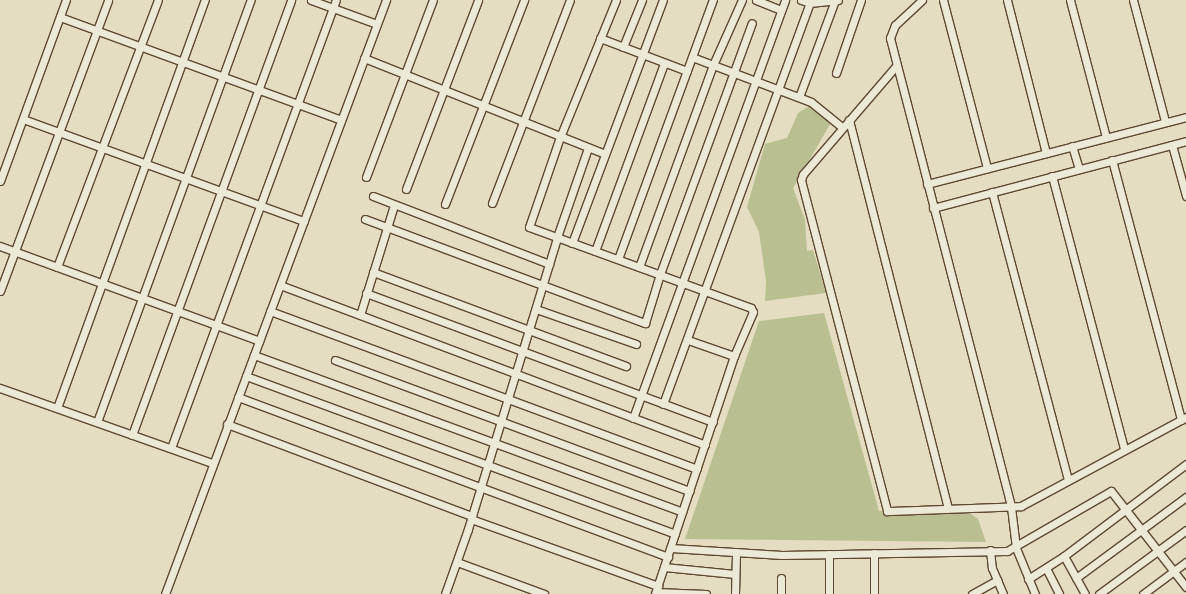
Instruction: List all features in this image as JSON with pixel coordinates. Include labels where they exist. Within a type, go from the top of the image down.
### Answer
[{"type":"street","points":[[0,181],[66,0]]},
{"type":"street","points":[[0,291],[108,0]]},
{"type":"street","points":[[57,266],[104,148],[158,0]]},
{"type":"street","points":[[57,408],[205,0]]},
{"type":"street","points":[[97,422],[251,0]]},
{"type":"street","points":[[132,435],[291,0]]},
{"type":"street","points":[[311,0],[377,24]]},
{"type":"street","points":[[171,448],[336,0]]},
{"type":"street","points":[[165,594],[212,463],[386,0]]},
{"type":"street","points":[[366,176],[432,0]]},
{"type":"street","points":[[406,189],[478,0]]},
{"type":"street","points":[[445,204],[524,0]]},
{"type":"street","points":[[492,203],[570,0]]},
{"type":"street","points":[[616,0],[560,138],[529,227],[753,310],[734,356],[656,590]]},
{"type":"street","points":[[623,47],[642,0]]},
{"type":"street","points":[[572,243],[641,54],[663,0]]},
{"type":"street","points":[[618,259],[713,0]]},
{"type":"street","points":[[639,267],[713,65],[742,0]]},
{"type":"street","points":[[756,0],[782,10]]},
{"type":"street","points":[[633,418],[785,0]]},
{"type":"street","points":[[801,0],[810,3],[839,0]]},
{"type":"street","points":[[799,97],[835,0]]},
{"type":"street","points":[[836,72],[861,0]]},
{"type":"street","points":[[922,0],[891,32],[896,66],[1011,508],[1016,548],[1035,594]]},
{"type":"street","points":[[943,0],[987,168]]},
{"type":"street","points":[[1007,0],[1046,152]]},
{"type":"street","points":[[1070,0],[1106,137]]},
{"type":"street","points":[[1133,0],[1165,122]]},
{"type":"street","points":[[663,404],[810,3]]},
{"type":"street","points":[[60,17],[341,120]]},
{"type":"street","points":[[365,219],[645,323],[660,274],[752,23]]},
{"type":"street","points":[[600,38],[686,71]]},
{"type":"street","points":[[692,57],[799,97],[828,113],[842,127]]},
{"type":"street","points":[[364,58],[604,154]]},
{"type":"street","points":[[595,251],[664,63]]},
{"type":"street","points":[[896,66],[803,174],[802,184],[886,509],[891,513],[1021,506],[1124,448],[1184,418],[1112,160]]},
{"type":"street","points":[[927,184],[1186,117]]},
{"type":"street","points":[[23,119],[304,221]]},
{"type":"street","points":[[849,120],[948,510]]},
{"type":"street","points":[[933,208],[1186,141]]},
{"type":"street","points":[[1172,145],[1186,196]]},
{"type":"street","points":[[1072,146],[1079,169]]},
{"type":"street","points":[[445,594],[481,489],[557,237],[588,148]]},
{"type":"street","points":[[1052,176],[1124,448]]},
{"type":"street","points":[[992,192],[1068,479]]},
{"type":"street","points":[[373,196],[549,264]]},
{"type":"street","points":[[360,315],[394,205]]},
{"type":"street","points":[[0,246],[259,341]]},
{"type":"street","points":[[373,272],[626,366]]},
{"type":"street","points":[[280,285],[705,445]]},
{"type":"street","points":[[366,293],[712,422]]},
{"type":"street","points":[[536,309],[636,344]]},
{"type":"street","points":[[270,311],[697,469]]},
{"type":"street","points":[[688,340],[734,356]]},
{"type":"street","points":[[254,355],[682,512]]},
{"type":"street","points":[[335,360],[690,491]]},
{"type":"street","points":[[246,376],[675,534]]},
{"type":"street","points":[[0,388],[212,463]]},
{"type":"street","points":[[238,397],[668,557]]},
{"type":"street","points":[[227,424],[472,517],[656,590],[706,594]]},
{"type":"street","points":[[1028,579],[1064,556],[1186,464]]},
{"type":"street","points":[[671,548],[736,552],[829,554],[1016,548],[1111,491],[1186,587]]},
{"type":"street","points":[[1076,578],[1186,497]]},
{"type":"street","points":[[1099,594],[1186,530]]},
{"type":"street","points":[[990,550],[997,580],[1003,594]]},
{"type":"street","points":[[735,594],[736,552]]},
{"type":"street","points":[[874,553],[874,594]]},
{"type":"street","points":[[829,554],[829,594]]},
{"type":"street","points":[[1064,556],[1085,594]]},
{"type":"street","points":[[457,562],[544,594]]},
{"type":"street","points":[[1143,594],[1186,562]]},
{"type":"street","points":[[664,568],[736,574]]},
{"type":"street","points":[[1046,568],[1059,594]]},
{"type":"street","points":[[781,578],[781,594]]},
{"type":"street","points":[[972,594],[997,580]]},
{"type":"green space","points":[[809,106],[832,121],[793,188],[805,220],[807,251],[813,250],[826,293],[765,301],[766,281],[759,232],[747,207],[765,144],[787,138],[798,113]]},
{"type":"green space","points":[[824,313],[879,511],[970,513],[978,519],[986,542],[685,539],[759,321]]}]
